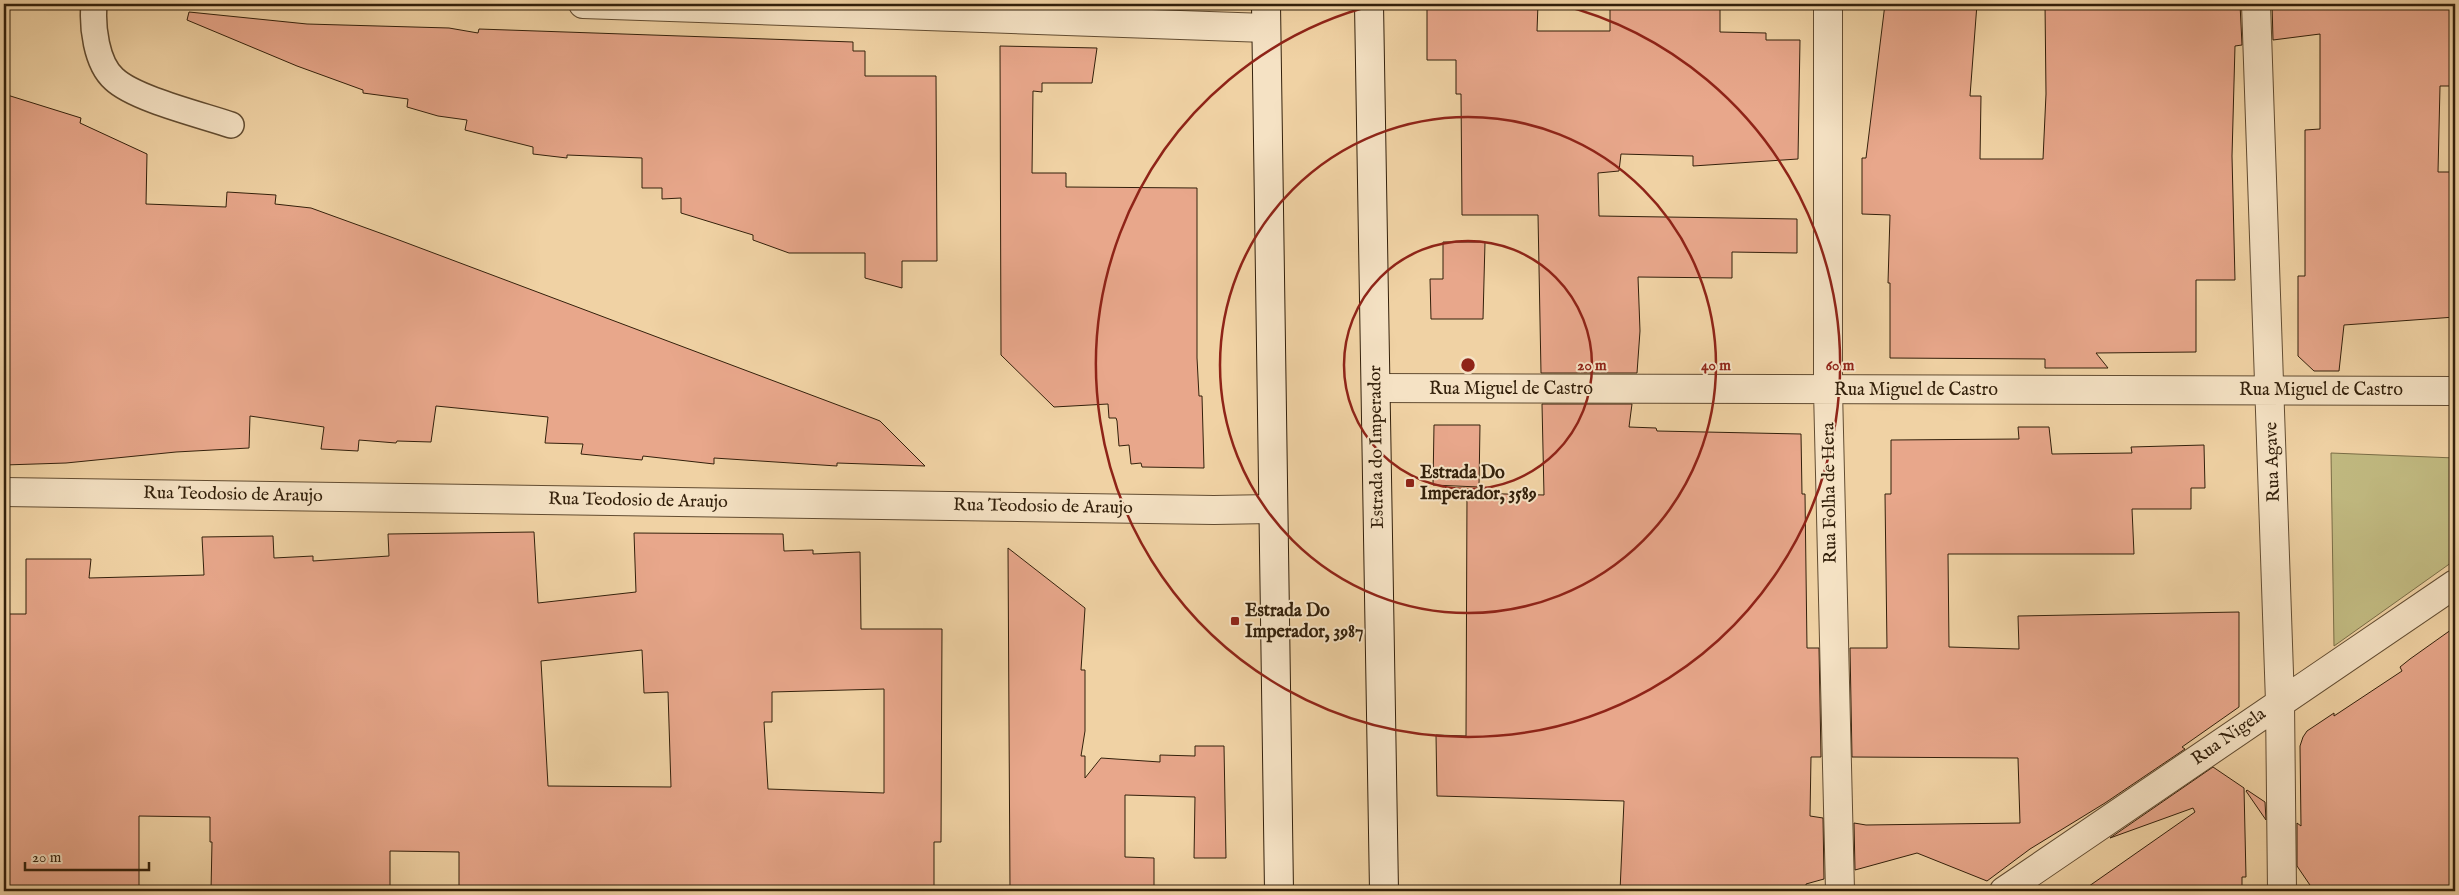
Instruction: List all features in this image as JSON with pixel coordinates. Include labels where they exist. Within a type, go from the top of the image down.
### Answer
[{"type":"street","points":[[583,4],[1266,16],[1279,891]]},
{"type":"street","name":"Estrada do Imperador","points":[[1369,4],[1384,891]]},
{"type":"street","name":"Rua Folha de Hera","points":[[1828,4],[1828,390],[1840,891]]},
{"type":"street","name":"Rua Agave","points":[[2256,4],[2271,389],[2280,702],[2282,891]]},
{"type":"street","name":"Rua Miguel de Castro","points":[[1376,388],[2455,391]]},
{"type":"street","name":"Rua Teodosio de Araujo","points":[[4,492],[1194,510],[1273,509]]},
{"type":"street","name":"Rua Nigela","points":[[2004,891],[2455,584]]},
{"type":"lane","points":[[94,4],[93,18],[98,54],[113,79],[135,93],[232,125]]},
{"type":"shaded area","points":[[2331,453],[2455,458],[2455,560],[2334,646]]},
{"type":"building","points":[[1427,4],[1538,4],[1537,31],[1610,31],[1610,4],[1720,4],[1720,32],[1766,33],[1766,40],[1800,40],[1798,159],[1693,166],[1693,156],[1621,154],[1619,171],[1598,173],[1599,216],[1797,219],[1797,253],[1732,252],[1732,278],[1638,277],[1640,331],[1637,373],[1541,373],[1538,215],[1462,215],[1461,94],[1456,94],[1456,60],[1427,60]]},
{"type":"building","points":[[1885,4],[1977,4],[1970,96],[1981,96],[1980,159],[2043,159],[2046,94],[2045,4],[2240,4],[2242,45],[2235,46],[2232,156],[2235,280],[2196,280],[2196,352],[2096,353],[2108,368],[2045,368],[2045,359],[1890,358],[1890,283],[1888,283],[1890,215],[1862,214],[1862,158],[1866,158]]},
{"type":"building","points":[[2272,4],[2455,4],[2455,86],[2440,86],[2438,172],[2455,172],[2455,317],[2344,325],[2339,371],[2314,371],[2298,356],[2298,276],[2305,276],[2305,130],[2320,129],[2320,34],[2273,40]]},
{"type":"building","points":[[189,12],[307,24],[449,28],[478,33],[479,29],[853,42],[853,51],[865,51],[865,76],[936,76],[937,261],[902,261],[902,288],[865,278],[865,253],[789,253],[753,240],[753,235],[681,213],[681,198],[662,199],[662,188],[642,188],[642,158],[567,155],[567,158],[533,154],[533,147],[465,130],[467,120],[438,116],[407,107],[408,99],[363,93],[363,90],[297,66],[187,20]]},
{"type":"building","points":[[1000,46],[1097,48],[1092,83],[1042,83],[1042,92],[1033,91],[1032,173],[1066,173],[1066,187],[1197,188],[1197,358],[1199,396],[1202,396],[1204,468],[1142,467],[1141,463],[1131,464],[1129,445],[1119,446],[1117,421],[1116,418],[1109,418],[1108,404],[1054,407],[1001,355]]},
{"type":"building","points":[[4,94],[81,118],[80,123],[147,154],[146,204],[226,207],[227,192],[276,195],[275,204],[311,208],[880,421],[925,466],[837,463],[837,466],[714,458],[714,464],[643,456],[642,460],[581,454],[583,444],[545,443],[548,417],[436,406],[431,442],[397,441],[396,443],[359,440],[358,451],[321,449],[324,427],[250,416],[249,448],[176,452],[66,463],[4,465]]},
{"type":"building","points":[[1443,242],[1485,242],[1483,319],[1431,319],[1430,279],[1443,279]]},
{"type":"building","points":[[1542,404],[1632,404],[1629,427],[1656,428],[1657,431],[1801,434],[1802,494],[1805,494],[1807,648],[1819,648],[1821,757],[1811,757],[1810,816],[1823,818],[1824,879],[1806,884],[1806,891],[1620,891],[1624,801],[1437,796],[1436,735],[1466,736],[1467,493],[1544,495]]},
{"type":"building","points":[[1434,425],[1480,425],[1479,487],[1433,485]]},
{"type":"building","points":[[2018,427],[2049,427],[2052,454],[2132,453],[2131,447],[2204,445],[2205,488],[2191,488],[2191,509],[2132,509],[2134,554],[1948,554],[1949,647],[2019,649],[2018,616],[2239,612],[2239,707],[2182,747],[2185,749],[2105,803],[2030,849],[1987,881],[1917,853],[1855,870],[1854,823],[1866,825],[2020,823],[2018,758],[1852,757],[1850,648],[1887,648],[1885,494],[1891,494],[1891,440],[2019,439]]},
{"type":"building","points":[[534,532],[538,603],[636,592],[634,533],[783,534],[784,551],[813,550],[813,554],[860,552],[861,629],[942,629],[941,842],[934,842],[934,891],[459,891],[459,852],[390,851],[390,891],[211,891],[212,842],[210,842],[210,817],[139,816],[139,891],[4,891],[4,614],[26,614],[26,559],[91,559],[89,578],[204,575],[202,537],[273,536],[274,558],[313,556],[313,561],[389,556],[388,534]],"holes":[[[642,650],[644,693],[668,692],[671,787],[548,786],[541,661]],[[884,689],[884,793],[768,789],[764,722],[772,722],[772,692]]]},
{"type":"building","points":[[1008,548],[1085,608],[1081,670],[1085,670],[1085,731],[1081,756],[1085,756],[1085,778],[1101,758],[1160,762],[1160,755],[1195,756],[1195,746],[1224,746],[1226,858],[1194,858],[1195,797],[1125,795],[1125,857],[1154,858],[1154,891],[1010,891]]},
{"type":"building","points":[[2455,627],[2455,881],[2441,891],[2314,891],[2297,866],[2297,823],[2301,826],[2300,746],[2303,737],[2307,731],[2334,713],[2334,716],[2402,671],[2400,667]]},
{"type":"building","points":[[2213,767],[2244,788],[2246,877],[2242,877],[2242,891],[2082,891],[2195,812],[2193,808],[2110,838]]},
{"type":"building","points":[[2246,791],[2265,802],[2266,820]]},
{"type":"place","name":"Estrada Do Imperador, 3589","points":[[1410,483]]},
{"type":"place","name":"Estrada Do Imperador, 3987","points":[[1235,621]]}]
